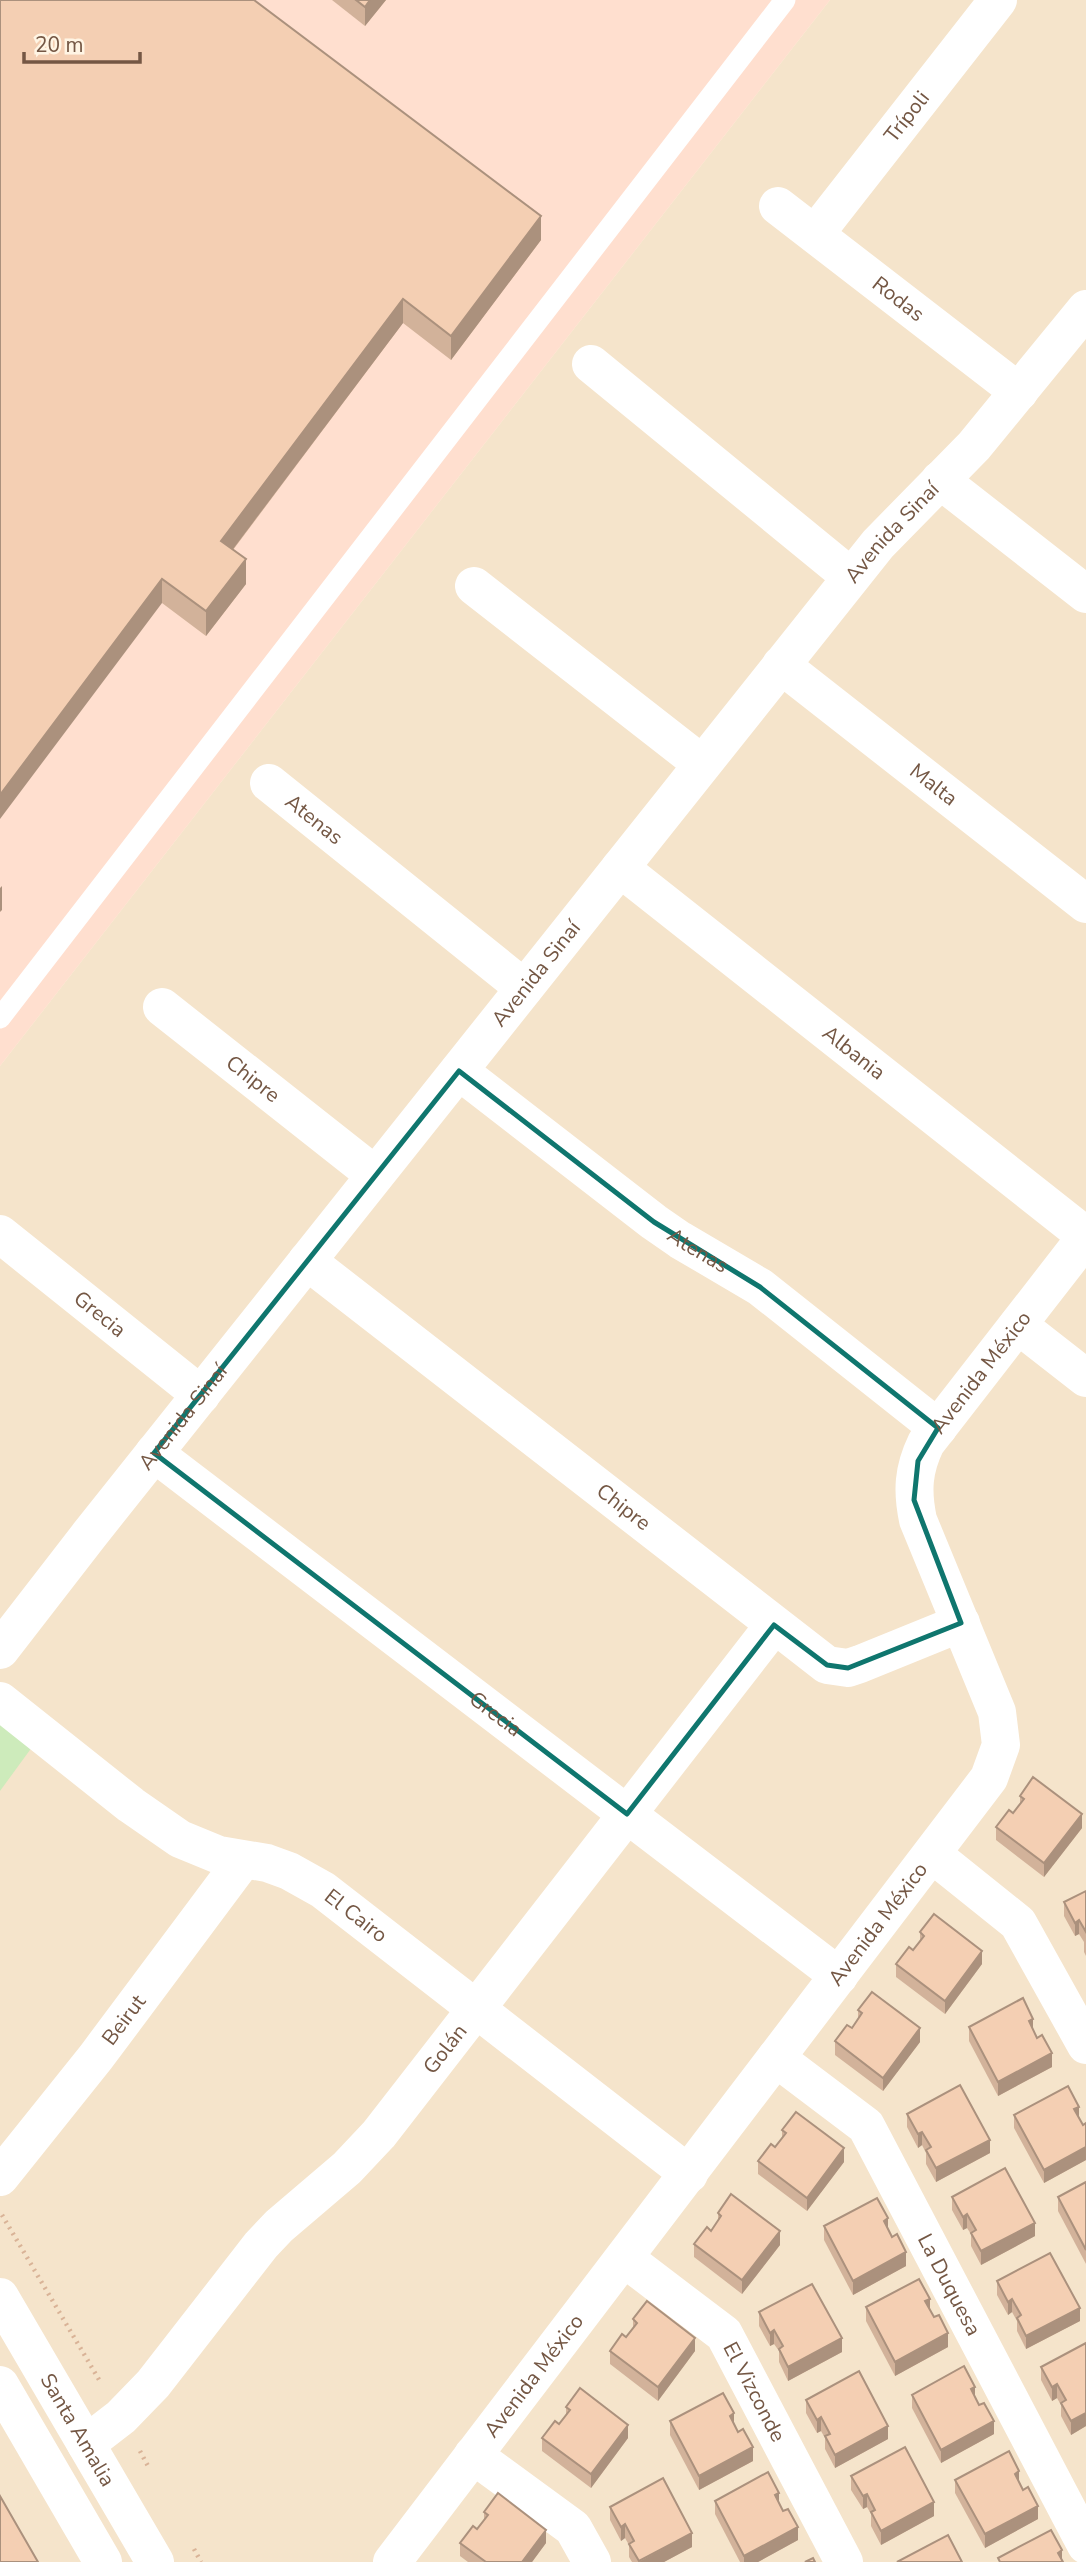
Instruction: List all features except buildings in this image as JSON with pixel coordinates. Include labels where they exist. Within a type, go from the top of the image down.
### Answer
[{"type":"street","name":"Trípoli","points":[[814,234],[998,0]]},
{"type":"street","name":"Rodas","points":[[778,206],[1019,392]]},
{"type":"street","name":"Avenida Sinaí","points":[[0,1650],[878,544],[974,446],[1086,309]]},
{"type":"street","points":[[591,364],[851,578]]},
{"type":"street","points":[[940,480],[1086,594]]},
{"type":"street","points":[[474,586],[702,764]]},
{"type":"street","name":"Malta","points":[[781,665],[1086,904]]},
{"type":"street","name":"Atenas","points":[[269,783],[524,988]]},
{"type":"street","name":"Albania","points":[[620,868],[1086,1237]]},
{"type":"street","name":"Chipre","points":[[162,1007],[376,1175]]},
{"type":"street","name":"Atenas","points":[[458,1071],[654,1222],[760,1287],[938,1428]]},
{"type":"street","name":"Grecia","points":[[0,1234],[201,1395]]},
{"type":"street","name":"Avenida México","points":[[392,2562],[989,1778],[1001,1745],[997,1712],[918,1520],[914,1480],[926,1443],[1086,1237]]},
{"type":"street","name":"Chipre","points":[[307,1261],[827,1665],[848,1668],[961,1623]]},
{"type":"street","points":[[1018,1325],[1086,1378]]},
{"type":"street","name":"Grecia","points":[[154,1453],[839,1976]]},
{"type":"street","name":"Golán","points":[[86,2444],[121,2417],[153,2384],[261,2245],[279,2226],[348,2168],[379,2134],[774,1625]]},
{"type":"street","name":"El Cairo","points":[[0,1701],[155,1823],[199,1848],[219,1855],[267,1863],[307,1879],[689,2174]]},
{"type":"street","points":[[932,1854],[1018,1923],[1086,2045]]},
{"type":"street","name":"Beirut","points":[[0,2177],[96,2057],[243,1860]]},
{"type":"street","name":"La Duquesa","points":[[776,2058],[866,2126],[1086,2545]]},
{"type":"street","name":"El Vizconde","points":[[624,2258],[724,2334],[844,2562]]},
{"type":"street","name":"Santa Amalia","points":[[0,2297],[155,2562]]},
{"type":"street","name":"Santa Amalia","points":[[0,2385],[103,2562]]},
{"type":"street","points":[[473,2455],[573,2528],[592,2562]]},
{"type":"lane","points":[[0,1018],[785,0]]},
{"type":"highlighted area","points":[[459,1071],[654,1222],[760,1287],[938,1428],[918,1461],[914,1500],[961,1623],[848,1668],[827,1665],[774,1625],[627,1814],[154,1453]]},
{"type":"shaded area","points":[[0,0],[830,0],[0,1066]]},
{"type":"shaded area","points":[[830,0],[1086,0],[1086,2562],[0,2562],[0,1066]]},
{"type":"green space","points":[[0,1716],[38,1739],[0,1791]]}]
